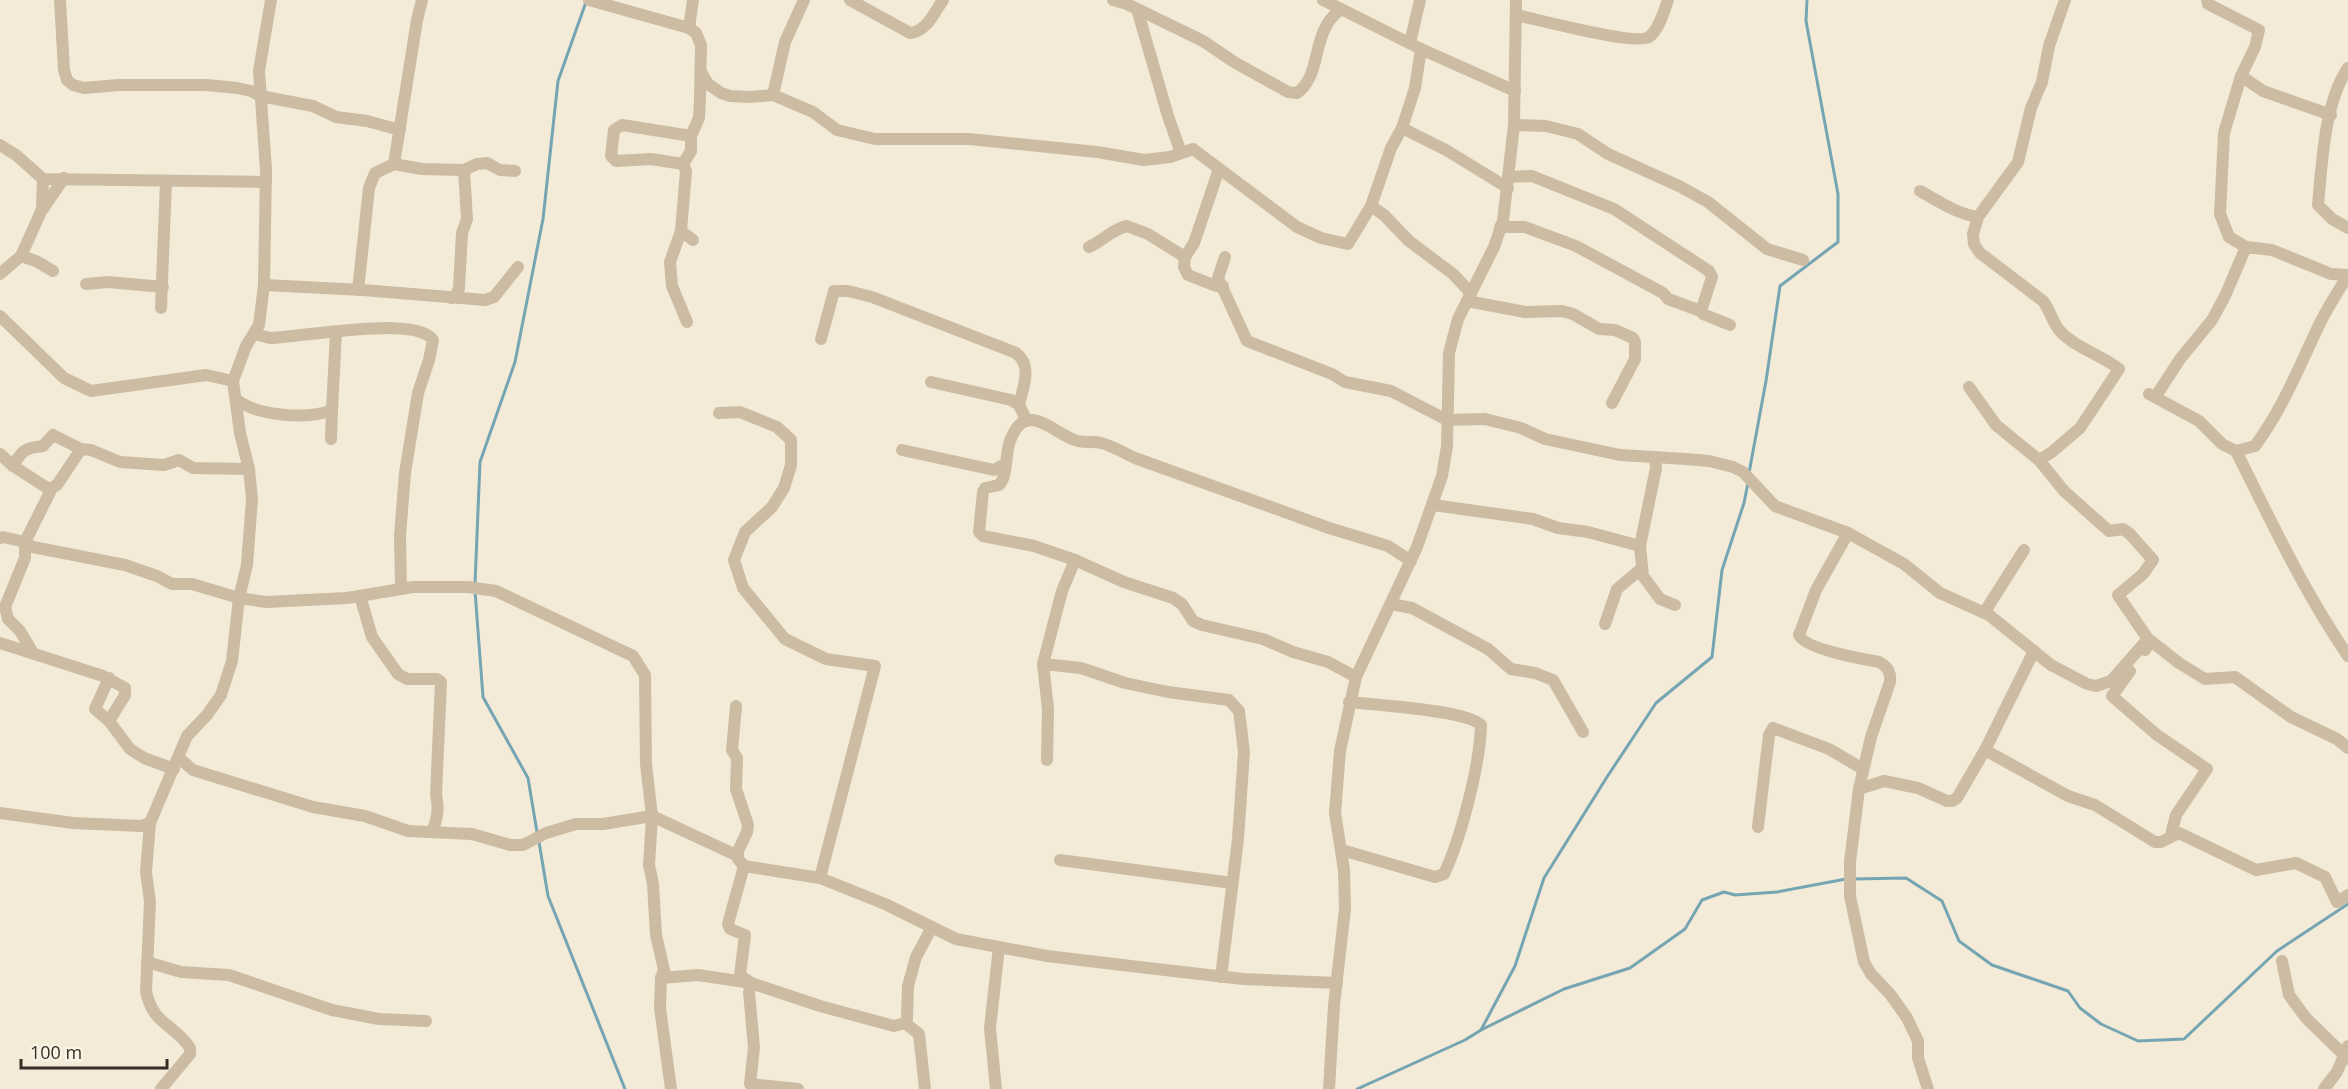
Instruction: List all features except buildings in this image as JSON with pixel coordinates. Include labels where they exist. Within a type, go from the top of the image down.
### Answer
[{"type":"street","points":[[60,0],[64,70],[67,80],[73,85],[84,88],[118,85],[207,85],[237,88],[260,96],[313,106],[336,117],[361,120],[400,130]]},
{"type":"street","points":[[161,1089],[190,1054],[190,1048],[157,1018],[149,1005],[146,991],[150,902],[146,872],[150,823],[191,730],[207,715],[220,696],[232,661],[239,598],[250,537],[252,499],[249,468],[240,433],[233,381],[246,346],[259,325],[264,285],[266,182],[260,96],[261,54],[272,0]]},
{"type":"street","points":[[394,164],[422,0]]},
{"type":"street","points":[[689,28],[693,0]]},
{"type":"street","points":[[772,95],[785,42],[804,0]]},
{"type":"street","points":[[850,0],[910,33],[924,28],[943,0]]},
{"type":"street","points":[[1113,0],[1203,41],[1234,62],[1288,92],[1298,93],[1309,81],[1324,25],[1340,10]]},
{"type":"street","points":[[1323,0],[1415,46],[1515,91]]},
{"type":"street","points":[[701,72],[708,84],[721,93],[749,97],[772,95],[813,112],[842,132],[875,139],[969,139],[1097,152],[1144,160],[1194,149],[1297,227],[1321,238],[1348,243],[1371,206],[1415,88],[1415,46],[1420,0]]},
{"type":"street","points":[[1329,1085],[1345,909],[1342,850],[1335,813],[1340,751],[1356,677],[1411,561],[1433,505],[1447,446],[1449,353],[1458,319],[1494,247],[1500,227],[1508,182],[1514,125],[1516,0]]},
{"type":"street","points":[[1516,15],[1611,37],[1643,40],[1656,29],[1668,0]]},
{"type":"street","points":[[2038,460],[2052,452],[2080,428],[2119,369],[2072,342],[2059,330],[2043,301],[1980,253],[1974,243],[1973,234],[1978,217],[2018,162],[2031,108],[2043,82],[2049,46],[2065,0]]},
{"type":"street","points":[[2207,0],[2208,4],[2259,30],[2255,47],[2241,76],[2224,132],[2220,214],[2229,237],[2246,248],[2272,250],[2331,274],[2348,275],[2323,318],[2301,370],[2266,431],[2255,446],[2236,451]]},
{"type":"street","points":[[592,1],[689,28],[696,33],[701,45],[699,118],[692,136],[692,151],[683,164]]},
{"type":"street","points":[[1137,9],[1181,153]]},
{"type":"street","points":[[2348,68],[2339,81],[2331,115],[2318,205],[2331,219],[2348,228]]},
{"type":"street","points":[[2241,76],[2263,91],[2331,115]]},
{"type":"street","points":[[683,164],[651,159],[616,161],[611,156],[614,130],[622,125],[692,136]]},
{"type":"street","points":[[1514,125],[1546,126],[1578,134],[1608,154],[1679,186],[1708,202],[1767,249],[1803,260]]},
{"type":"street","points":[[1401,128],[1508,182],[1532,176],[1614,209],[1708,271],[1712,277],[1701,311]]},
{"type":"street","points":[[0,145],[16,155],[43,179],[266,182]]},
{"type":"street","points":[[358,290],[369,188],[375,173],[394,164],[422,169],[464,170],[477,164],[487,163],[500,170],[515,171]]},
{"type":"street","points":[[683,164],[686,171],[681,231],[670,262],[672,286],[687,322]]},
{"type":"street","points":[[1219,169],[1194,243],[1185,257],[1184,267],[1188,275],[1216,286],[1223,286]]},
{"type":"street","points":[[451,298],[457,294],[459,288],[462,233],[467,219],[464,170]]},
{"type":"street","points":[[0,274],[21,256],[42,209],[64,178]]},
{"type":"street","points":[[42,209],[43,179]]},
{"type":"street","points":[[162,308],[166,181]]},
{"type":"street","points":[[1920,191],[1943,205],[1969,216],[1978,217]]},
{"type":"street","points":[[1371,206],[1384,215],[1409,241],[1453,274],[1469,297],[1525,312],[1562,311],[1573,314],[1599,329],[1615,330],[1633,338],[1635,359],[1612,403]]},
{"type":"street","points":[[1089,247],[1100,242],[1110,232],[1127,226],[1148,234],[1185,257]]},
{"type":"street","points":[[1500,227],[1526,227],[1576,246],[1663,293],[1668,299],[1730,325]]},
{"type":"street","points":[[681,231],[693,240]]},
{"type":"street","points":[[2246,248],[2226,296],[2212,320],[2154,394],[2199,421],[2222,444],[2236,451],[2283,540],[2296,573],[2348,656]]},
{"type":"street","points":[[21,256],[36,261],[53,271]]},
{"type":"street","points":[[1225,257],[1218,275],[1247,341],[1332,374],[1345,382],[1391,391],[1447,420],[1485,418],[1521,428],[1545,439],[1620,455],[1709,461],[1738,470],[1775,506],[1848,533],[1904,564],[1946,596],[1984,613],[2051,665],[2080,682],[2096,686],[2110,681],[2148,639],[2118,595],[2143,574],[2153,560],[2130,534],[2123,529],[2109,531],[2064,491],[2038,460],[1996,425],[1969,387]]},
{"type":"street","points":[[264,285],[490,299],[518,267]]},
{"type":"street","points":[[86,284],[108,282],[163,287]]},
{"type":"street","points":[[821,339],[834,291],[848,291],[872,297],[1016,353],[1024,361],[1026,368],[1019,405]]},
{"type":"street","points":[[0,316],[64,378],[91,391],[206,375],[233,381]]},
{"type":"street","points":[[255,334],[270,338],[405,328],[428,334],[433,340],[418,393],[405,473],[400,536],[400,589]]},
{"type":"street","points":[[331,439],[336,332]]},
{"type":"street","points":[[931,382],[1011,400],[1019,405],[1027,421]]},
{"type":"street","points":[[236,399],[258,412],[289,415],[332,410]]},
{"type":"street","points":[[719,413],[740,412],[777,427],[791,440],[791,465],[784,488],[772,507],[746,532],[734,560],[744,588],[785,639],[826,659],[875,666],[820,878]]},
{"type":"street","points":[[1356,677],[1328,662],[1293,652],[1263,639],[1202,625],[1193,621],[1182,604],[1173,598],[1124,582],[1075,560],[1034,546],[981,535],[979,532],[983,492],[985,488],[999,485],[1005,478],[1005,464],[1010,441],[1016,429],[1027,421],[1038,420],[1078,441],[1104,444],[1135,458],[1329,528],[1388,546],[1411,561]]},
{"type":"street","points":[[13,466],[21,452],[43,447],[53,435],[81,449],[91,450],[120,462],[164,465],[178,460],[193,468],[249,468]]},
{"type":"street","points":[[0,454],[13,466],[46,488],[52,488],[57,486],[81,449]]},
{"type":"street","points":[[902,450],[994,470],[1005,464]]},
{"type":"street","points":[[1655,458],[1656,468],[1640,546],[1645,568],[1643,576],[1660,599],[1675,605]]},
{"type":"street","points":[[33,653],[20,631],[8,619],[5,607],[25,558],[25,542],[52,488]]},
{"type":"street","points":[[1433,505],[1533,519],[1558,528],[1588,532],[1640,546]]},
{"type":"street","points":[[1848,533],[1816,590],[1798,635],[1802,641],[1835,654],[1879,663],[1888,669],[1890,682],[1871,737],[1859,789],[1852,832],[1850,896],[1864,962],[1907,1018],[1918,1041],[1918,1058],[1928,1089]]},
{"type":"street","points":[[0,538],[25,542],[33,547],[125,565],[172,584],[192,584],[239,598],[266,602],[360,596],[413,587],[482,588],[496,591],[633,656],[645,675],[646,764],[652,816],[649,865],[653,884],[656,935],[664,970],[661,978],[660,1008],[671,1089]]},
{"type":"street","points":[[1984,613],[2024,550]]},
{"type":"street","points":[[1047,760],[1048,709],[1043,663],[1062,591],[1075,560]]},
{"type":"street","points":[[1605,624],[1616,590],[1645,568]]},
{"type":"street","points":[[360,596],[372,638],[398,674],[407,679],[437,679],[441,682],[436,795],[439,808],[432,831]]},
{"type":"street","points":[[1391,604],[1412,608],[1488,649],[1511,669],[1535,673],[1553,680],[1583,732]]},
{"type":"street","points":[[2171,836],[2176,815],[2207,769],[2157,735],[2112,696],[2151,640],[2179,663],[2205,679],[2235,677],[2291,717],[2337,739],[2348,748]]},
{"type":"street","points":[[0,644],[109,678],[126,691],[109,721]]},
{"type":"street","points":[[1859,789],[1884,781],[1918,788],[1952,801],[1957,798],[1966,785],[2034,651]]},
{"type":"street","points":[[1043,663],[1081,668],[1168,692],[1229,700],[1239,711],[1244,752],[1221,977]]},
{"type":"street","points":[[109,678],[95,707],[130,749],[144,758],[176,764],[313,807],[364,816],[408,831],[472,834],[510,845],[523,845],[546,833],[576,824],[603,824],[652,816],[741,861],[820,878],[885,904],[956,939],[1047,956],[1221,977],[1337,983]]},
{"type":"street","points":[[1342,850],[1435,877],[1444,874],[1468,799],[1481,736],[1481,725],[1477,720],[1456,714],[1349,702]]},
{"type":"street","points":[[736,706],[732,750],[737,758],[736,789],[748,825],[738,851],[741,861],[728,924],[730,929],[745,935],[740,975],[751,983]]},
{"type":"street","points":[[1758,827],[1769,735],[1773,728],[1829,749],[1863,769]]},
{"type":"street","points":[[1984,750],[2068,796],[2095,805],[2155,842],[2161,842],[2179,833],[2184,834],[2256,870],[2296,863],[2325,877],[2337,902],[2348,895]]},
{"type":"street","points":[[0,813],[73,823],[141,826],[150,823]]},
{"type":"street","points":[[1060,860],[1232,883]]},
{"type":"street","points":[[905,1023],[908,986],[912,971],[916,957],[932,927]]},
{"type":"street","points":[[996,1089],[990,1029],[999,947]]},
{"type":"street","points":[[2282,961],[2289,995],[2306,1018],[2347,1054],[2324,1089]]},
{"type":"street","points":[[147,962],[181,972],[229,975],[332,1010],[379,1019],[426,1021]]},
{"type":"street","points":[[661,978],[698,975],[751,983],[820,1006],[894,1026],[905,1023]]},
{"type":"street","points":[[751,983],[749,992],[754,1047],[750,1084],[798,1089]]},
{"type":"street","points":[[905,1023],[920,1034],[926,1089]]},
{"type":"waterway","points":[[1749,473],[1780,286],[1838,242],[1838,194],[1806,21],[1807,0]]},
{"type":"waterway","points":[[475,584],[480,462],[515,362],[543,219],[558,81],[586,2]]},
{"type":"waterway","points":[[1357,1089],[1465,1040],[1481,1030],[1515,966],[1544,878],[1656,703],[1712,657],[1722,570],[1744,503],[1748,483]]},
{"type":"waterway","points":[[475,591],[483,697],[528,778],[537,832]]},
{"type":"waterway","points":[[539,842],[548,896],[625,1089]]},
{"type":"waterway","points":[[1853,879],[1906,878],[1942,901],[1959,941],[1992,965],[2068,991],[2080,1008],[2101,1024],[2138,1041],[2184,1039],[2277,951],[2348,904]]},
{"type":"waterway","points":[[1481,1030],[1564,989],[1630,968],[1685,929],[1702,900],[1724,892],[1735,895],[1777,892],[1846,879]]}]
